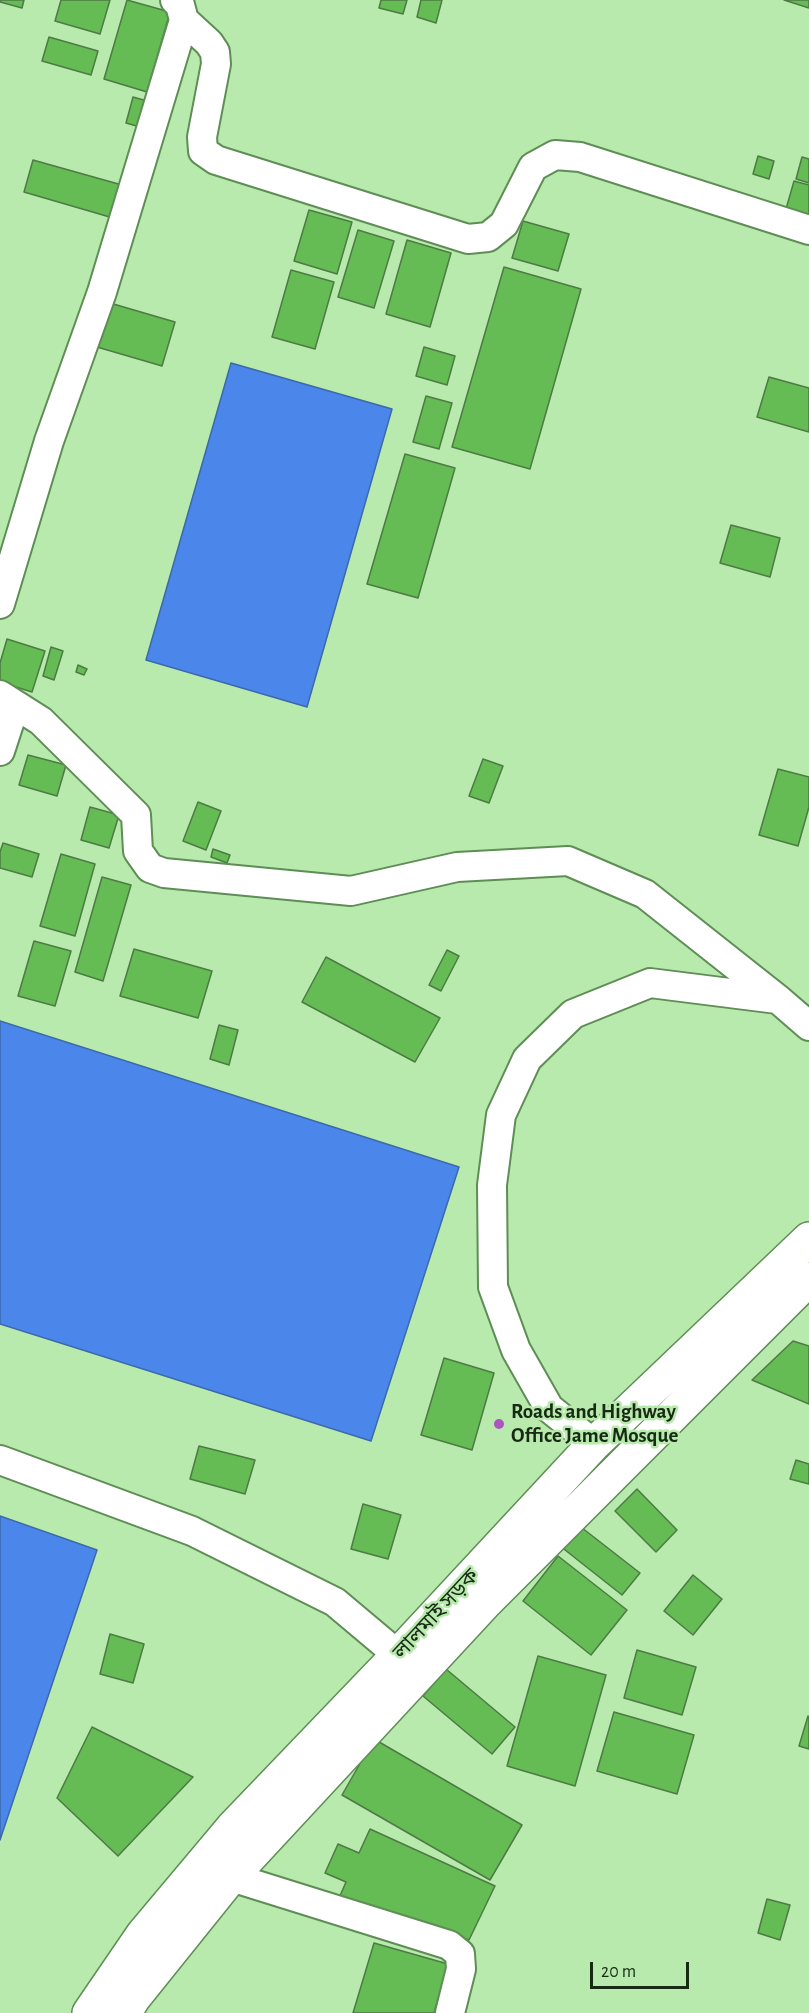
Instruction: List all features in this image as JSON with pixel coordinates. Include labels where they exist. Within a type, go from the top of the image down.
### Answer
[{"type":"main road","name":"লালমাই সড়ক","points":[[89,2013],[143,1934],[232,1828],[398,1655],[594,1444],[809,1239]]},
{"type":"main road","name":"লালমাই সড়ক","points":[[125,2013],[133,1999],[231,1877],[486,1602],[809,1279]]},
{"type":"street","points":[[179,10],[215,52],[216,64],[202,136],[203,151],[216,160],[468,239],[488,237],[504,224],[533,167],[555,155],[580,157],[809,230]]},
{"type":"street","points":[[0,604],[50,441],[102,292],[179,10]]},
{"type":"street","points":[[0,751],[8,700],[41,721],[136,815],[138,850],[150,868],[164,873],[351,891],[457,867],[568,861],[645,894],[809,1026]]},
{"type":"street","points":[[594,1444],[549,1408],[516,1350],[493,1287],[492,1185],[501,1115],[527,1059],[573,1014],[650,983],[779,1000]]},
{"type":"street","points":[[0,1460],[192,1531],[335,1602],[398,1655]]},
{"type":"street","points":[[231,1877],[449,1945],[460,1954],[461,1969],[450,2013]]},
{"type":"water","points":[[231,363],[392,409],[307,707],[146,660]]},
{"type":"water","points":[[0,1021],[459,1167],[371,1441],[0,1324]]},
{"type":"water","points":[[0,1516],[97,1550],[0,1840]]},
{"type":"building","points":[[0,0],[24,0],[22,8],[0,2]]},
{"type":"building","points":[[61,0],[110,0],[100,34],[55,21]]},
{"type":"building","points":[[127,0],[170,12],[147,92],[104,79]]},
{"type":"building","points":[[381,0],[407,0],[403,14],[379,8]]},
{"type":"building","points":[[421,0],[442,0],[436,23],[417,17]]},
{"type":"building","points":[[784,0],[809,0],[809,8]]},
{"type":"building","points":[[49,37],[98,51],[91,75],[42,61]]},
{"type":"building","points":[[133,97],[147,101],[140,127],[126,123]]},
{"type":"building","points":[[758,156],[774,161],[769,179],[753,174]]},
{"type":"building","points":[[802,157],[809,159],[809,183],[796,179]]},
{"type":"building","points":[[33,160],[122,185],[113,218],[24,192]]},
{"type":"building","points":[[794,181],[809,185],[809,213],[806,222],[784,216]]},
{"type":"building","points":[[309,210],[352,222],[337,274],[294,261]]},
{"type":"building","points":[[523,221],[569,234],[558,271],[512,258]]},
{"type":"building","points":[[358,230],[394,241],[374,308],[338,297]]},
{"type":"building","points":[[407,240],[451,253],[430,327],[386,314]]},
{"type":"building","points":[[504,267],[581,289],[530,469],[452,447]]},
{"type":"building","points":[[291,270],[334,282],[315,349],[272,337]]},
{"type":"building","points":[[110,303],[175,322],[162,366],[97,347]]},
{"type":"building","points":[[424,347],[455,356],[447,385],[416,376]]},
{"type":"building","points":[[769,377],[809,388],[809,432],[757,417]]},
{"type":"building","points":[[426,396],[452,403],[439,449],[413,442]]},
{"type":"building","points":[[405,454],[455,468],[418,598],[367,584]]},
{"type":"building","points":[[731,525],[780,538],[770,577],[720,563]]},
{"type":"building","points":[[7,639],[45,651],[32,692],[0,682],[0,663]]},
{"type":"building","points":[[51,647],[63,651],[54,680],[43,676]]},
{"type":"building","points":[[78,665],[87,669],[84,675],[76,672]]},
{"type":"building","points":[[28,755],[66,765],[57,796],[19,785]]},
{"type":"building","points":[[483,759],[503,766],[489,803],[469,796]]},
{"type":"building","points":[[778,769],[809,777],[809,807],[798,846],[759,835]]},
{"type":"building","points":[[198,802],[221,811],[206,850],[183,841]]},
{"type":"building","points":[[90,807],[119,815],[109,848],[81,840]]},
{"type":"building","points":[[3,843],[39,854],[32,877],[0,868],[0,852]]},
{"type":"building","points":[[213,849],[230,855],[227,863],[211,857]]},
{"type":"building","points":[[61,854],[95,864],[75,936],[40,926]]},
{"type":"building","points":[[102,877],[131,885],[103,981],[75,972]]},
{"type":"building","points":[[34,941],[71,951],[55,1006],[18,996]]},
{"type":"building","points":[[134,949],[212,971],[198,1018],[120,996]]},
{"type":"building","points":[[447,950],[459,956],[441,991],[429,985]]},
{"type":"building","points":[[326,957],[440,1018],[415,1062],[302,1002]]},
{"type":"building","points":[[219,1025],[238,1030],[229,1065],[210,1059]]},
{"type":"building","points":[[793,1341],[809,1346],[809,1404],[752,1380]]},
{"type":"building","points":[[444,1358],[494,1373],[472,1450],[421,1435]]},
{"type":"building","points":[[199,1446],[255,1460],[245,1494],[190,1479]]},
{"type":"building","points":[[796,1460],[809,1464],[809,1484],[790,1479]]},
{"type":"building","points":[[637,1489],[677,1530],[656,1552],[615,1511]]},
{"type":"building","points":[[363,1504],[401,1515],[388,1559],[351,1549]]},
{"type":"building","points":[[577,1524],[640,1573],[622,1595],[560,1546]]},
{"type":"building","points":[[558,1556],[627,1610],[591,1655],[523,1601]]},
{"type":"building","points":[[693,1575],[722,1599],[693,1635],[664,1611]]},
{"type":"building","points":[[110,1634],[144,1644],[133,1683],[100,1674]]},
{"type":"building","points":[[637,1650],[696,1667],[682,1715],[624,1698]]},
{"type":"building","points":[[538,1656],[606,1675],[575,1786],[507,1766]]},
{"type":"building","points":[[446,1669],[515,1727],[492,1754],[423,1696]]},
{"type":"building","points":[[614,1712],[694,1735],[677,1794],[597,1771]]},
{"type":"building","points":[[809,1717],[809,1749],[799,1746]]},
{"type":"building","points":[[92,1727],[193,1777],[118,1856],[57,1798]]},
{"type":"building","points":[[374,1739],[522,1825],[490,1880],[342,1795]]},
{"type":"building","points":[[370,1829],[495,1886],[469,1940],[339,1898],[346,1882],[325,1873],[338,1844],[359,1853]]},
{"type":"building","points":[[767,1899],[790,1905],[780,1940],[758,1933]]},
{"type":"building","points":[[374,1943],[448,1964],[434,2013],[353,2013]]},
{"type":"place","name":"Roads and Highway Office Jame Mosque","points":[[499,1424]]}]
